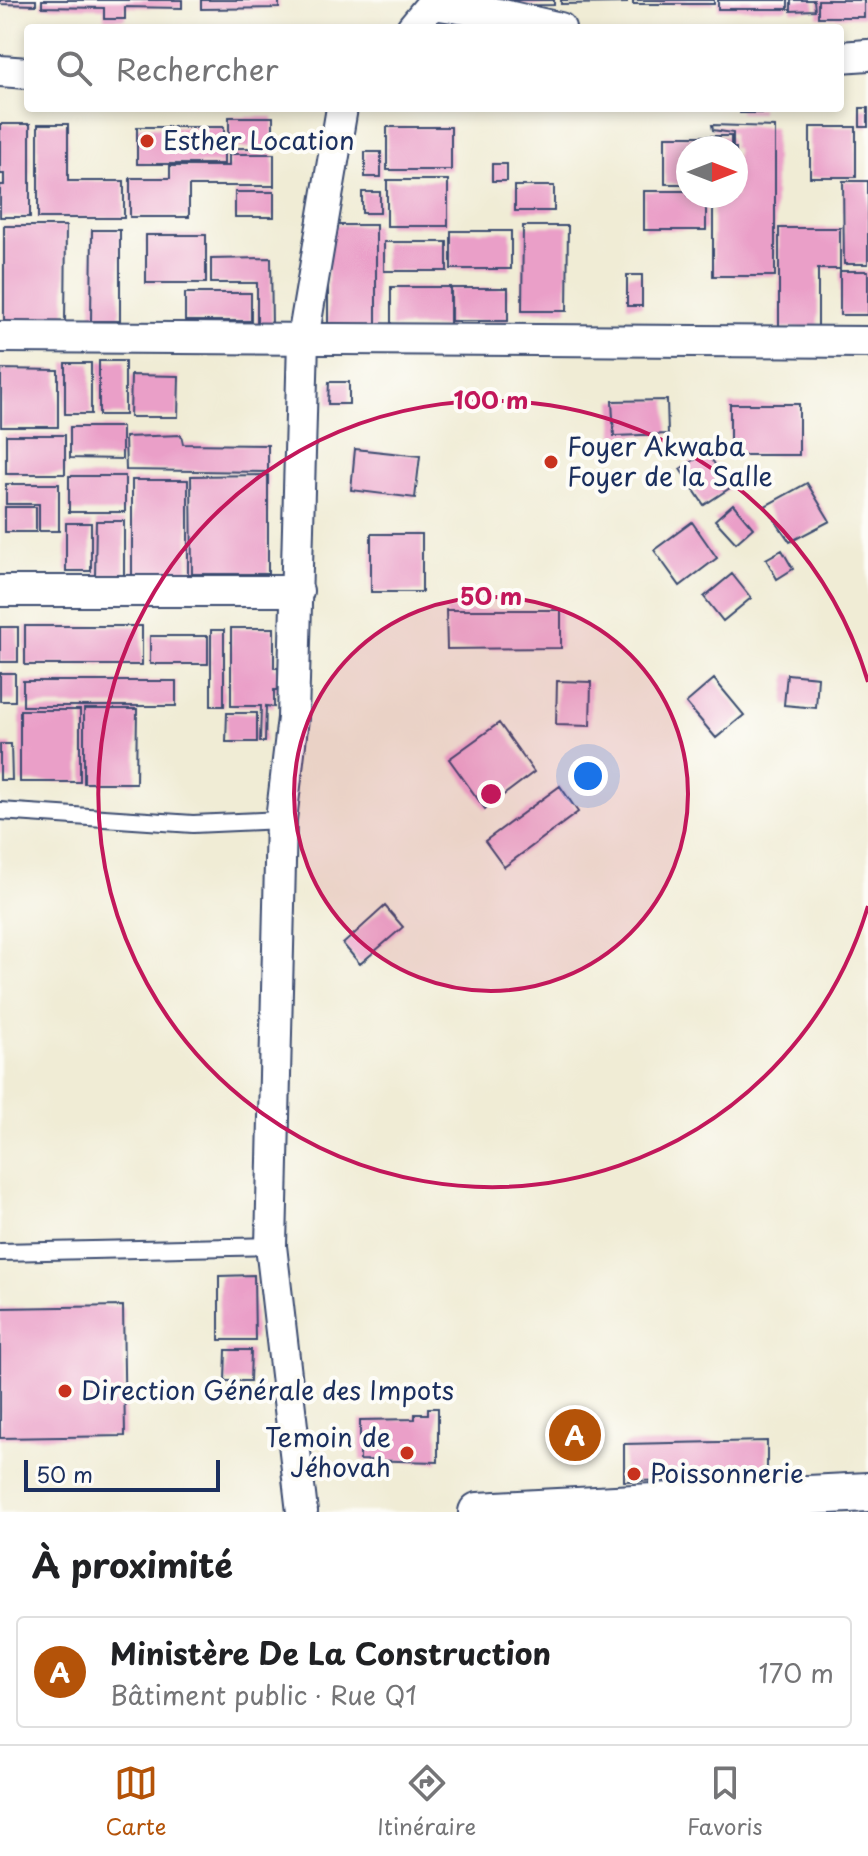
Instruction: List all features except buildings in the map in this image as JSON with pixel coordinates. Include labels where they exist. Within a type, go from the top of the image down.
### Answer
[{"type":"street","points":[[415,24],[434,2],[542,24]]},
{"type":"street","points":[[844,57],[868,55]]},
{"type":"street","points":[[0,71],[24,73]]},
{"type":"street","points":[[302,1512],[271,1246],[281,820],[293,718],[303,339],[341,112]]},
{"type":"street","points":[[0,337],[868,342]]},
{"type":"street","points":[[0,591],[298,591]]},
{"type":"street","points":[[478,1512],[868,1492]]},
{"type":"lane","points":[[0,811],[193,824],[281,820]]},
{"type":"lane","points":[[0,1252],[271,1246]]},
{"type":"place","name":"Esther Location","points":[[147,141]]},
{"type":"place","name":"Foyer Akwaba Foyer de la Salle","points":[[551,462]]},
{"type":"place","name":"Direction Générale des Impots","points":[[65,1391]]},
{"type":"place","name":"Ministère De La Construction","points":[[575,1435]]},
{"type":"place","name":"Temoin de Jéhovah","points":[[407,1453]]},
{"type":"place","name":"Poissonnerie","points":[[634,1474]]}]
